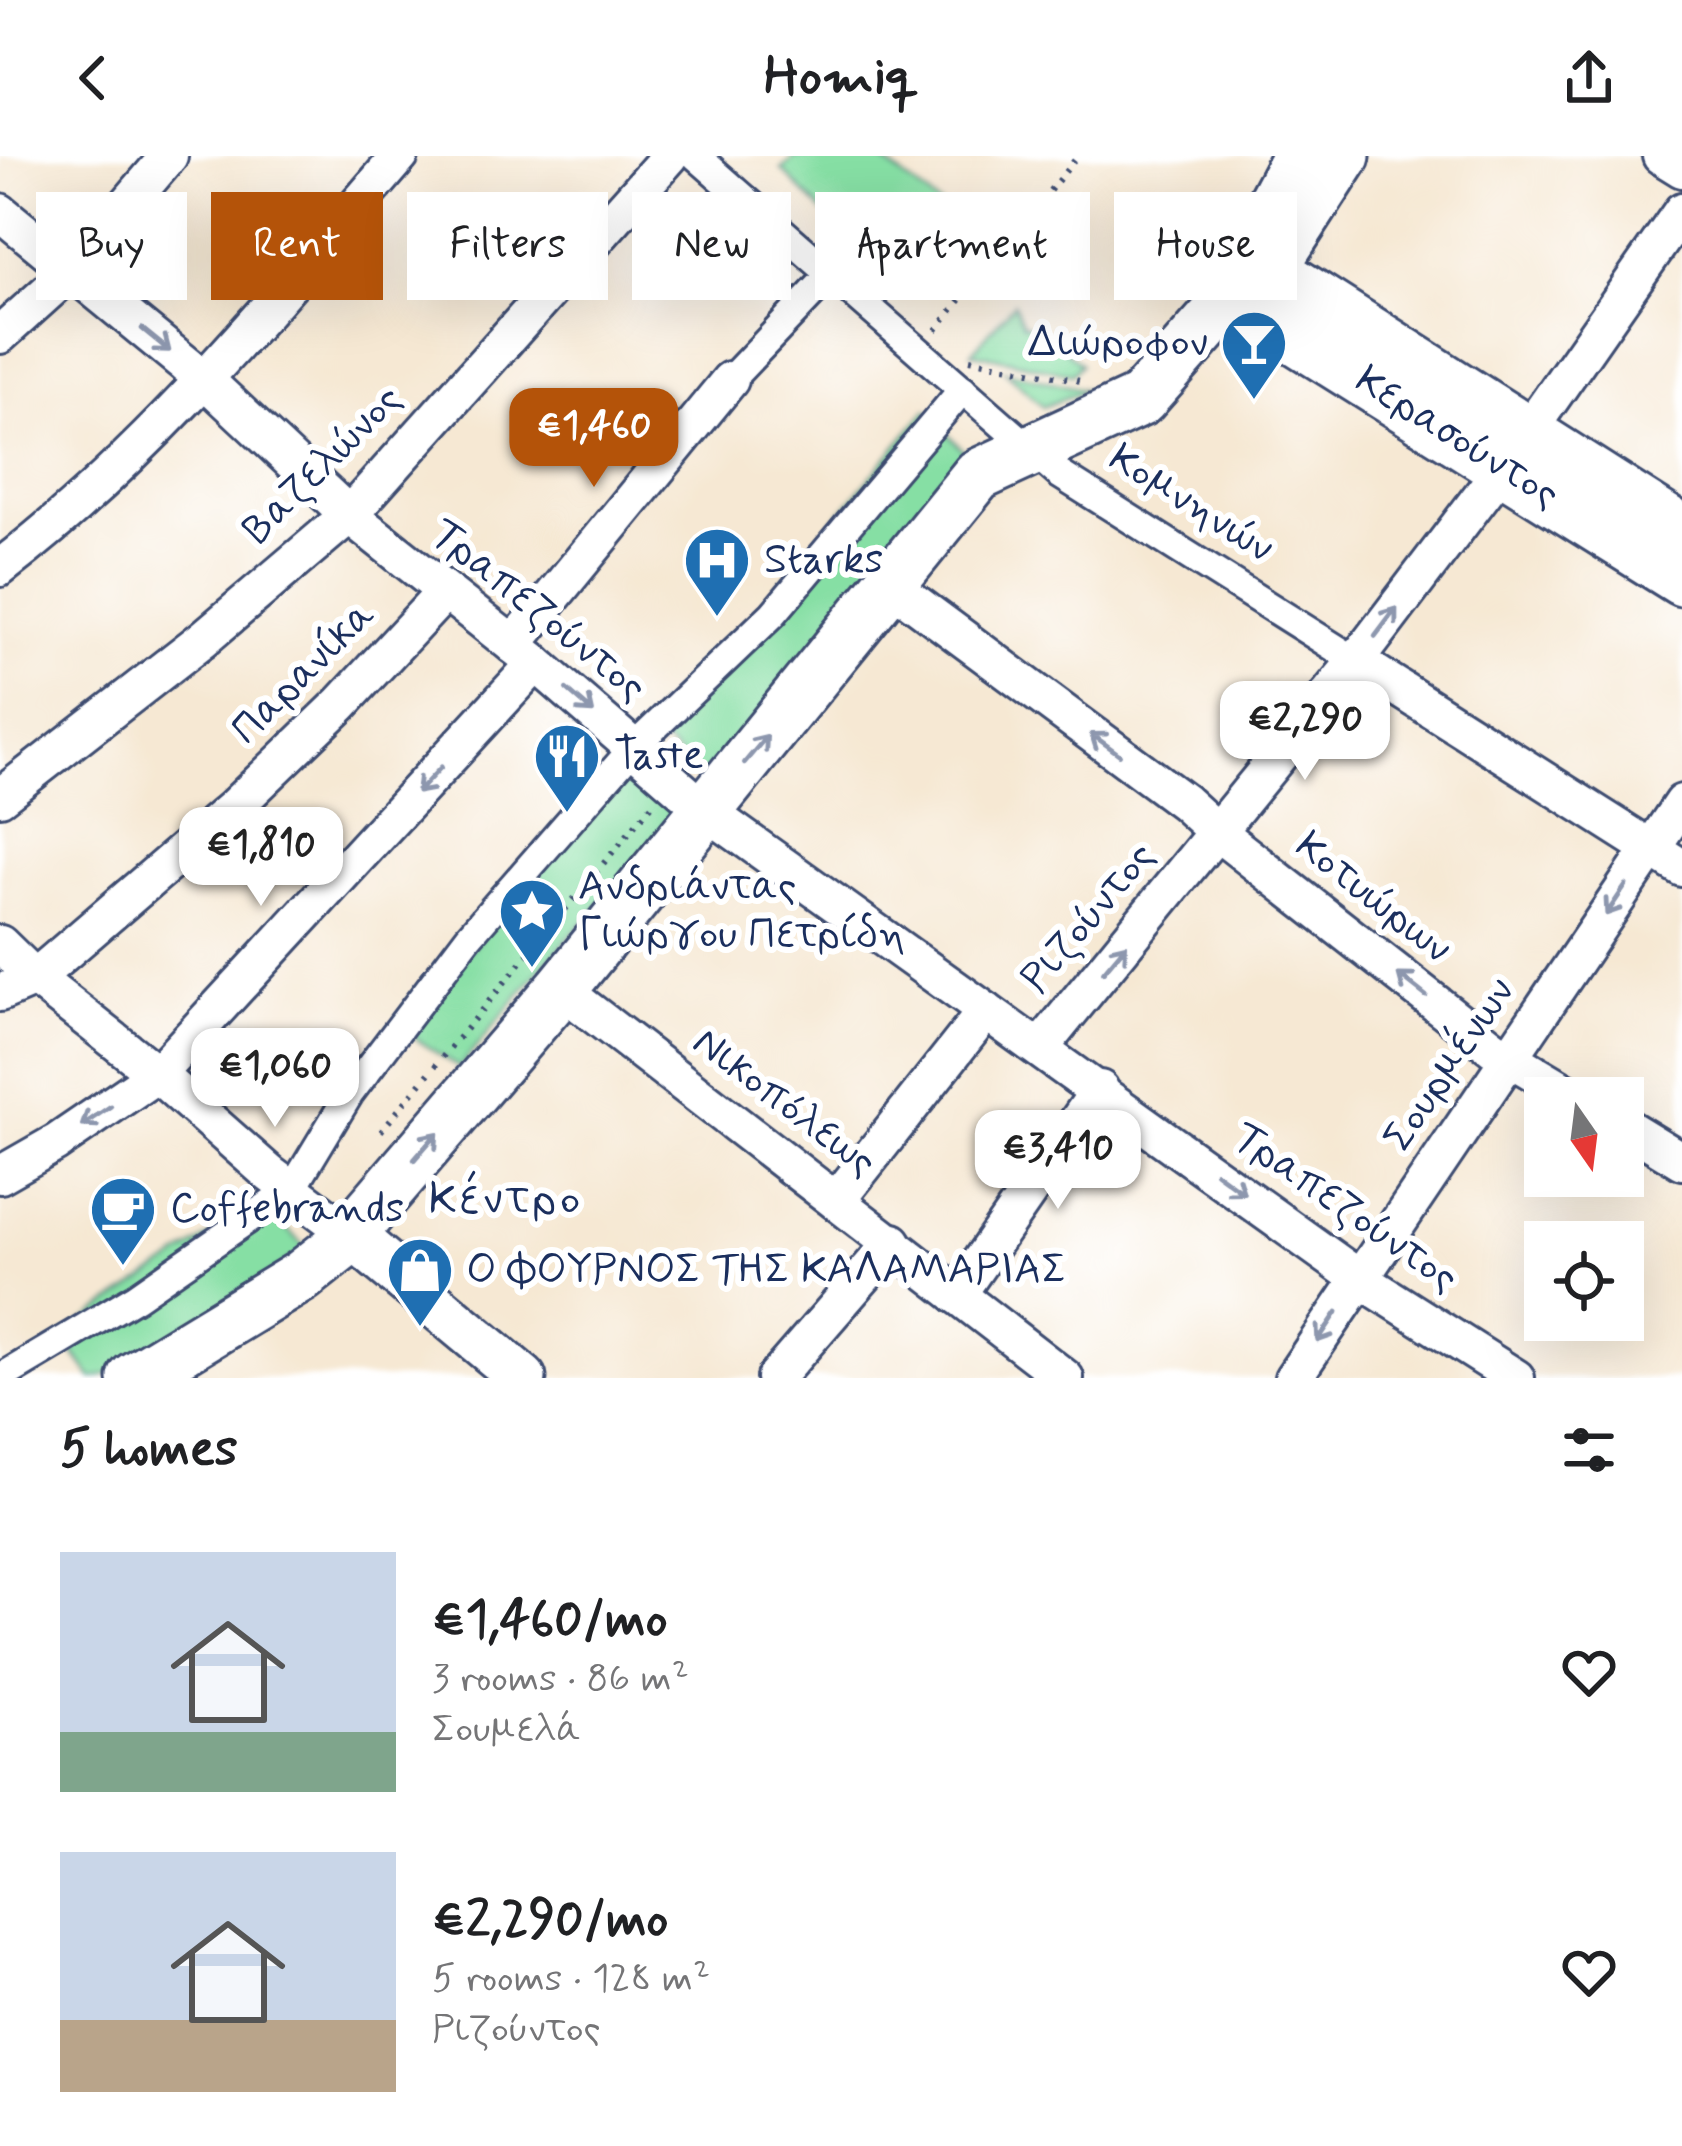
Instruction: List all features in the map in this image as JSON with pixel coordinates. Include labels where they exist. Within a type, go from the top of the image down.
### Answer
[{"type":"main road","points":[[1278,192],[1298,156]]},
{"type":"main road","points":[[1297,220],[1344,156]]},
{"type":"main road","points":[[134,1378],[330,1256],[561,989],[978,475],[1147,395],[1235,300]]},
{"type":"main road","name":"Κερασούντος","points":[[1278,300],[1516,449],[1682,531]]},
{"type":"main road","name":"Κερασούντος","points":[[1516,449],[1682,580]]},
{"type":"street","points":[[138,192],[169,156]]},
{"type":"street","points":[[0,568],[59,522],[205,380],[400,156]]},
{"type":"street","name":"Βαζελώνος","points":[[0,797],[186,653],[349,515],[670,156]]},
{"type":"street","name":"Κομνηνών","points":[[696,156],[815,263]]},
{"type":"street","points":[[1661,156],[1682,169]]},
{"type":"street","name":"Ριζούντος","points":[[1040,1048],[1356,661],[1516,449],[1682,211]]},
{"type":"street","name":"Τραπεζούντος","points":[[0,212],[36,242]]},
{"type":"street","points":[[0,1175],[157,1075],[525,654],[730,380],[815,291]]},
{"type":"street","points":[[0,335],[39,300]]},
{"type":"street","name":"Τραπεζούντος","points":[[107,300],[205,380],[349,515],[525,654],[705,809],[1360,1279],[1516,1378]]},
{"type":"street","name":"Κομνηνών","points":[[857,300],[1059,474],[1667,858]]},
{"type":"street","points":[[0,1378],[136,1297],[292,1189],[350,1093],[456,953],[634,747],[773,614],[963,389]]},
{"type":"street","name":"Κοτυώρων","points":[[891,585],[1184,802],[1510,1058],[1542,1077]]},
{"type":"street","name":"Παρανίκα","points":[[0,993],[35,978],[233,808],[341,704],[445,592]]},
{"type":"street","name":"Σουρμένων","points":[[1293,1378],[1510,1058],[1667,858],[1682,803]]},
{"type":"street","points":[[0,944],[35,978],[350,1234],[510,1374]]},
{"type":"street","name":"Νικοπόλεως","points":[[561,989],[1065,1378]]},
{"type":"street","name":"Ριζούντος","points":[[836,1201],[986,1011]]},
{"type":"street","points":[[958,1294],[1100,1089]]},
{"type":"street","points":[[1644,1138],[1682,1161]]},
{"type":"street","points":[[775,1378],[893,1242]]},
{"type":"path","points":[[1078,156],[919,352],[1147,395]]},
{"type":"path","points":[[374,1140],[655,802]]},
{"type":"green space","points":[[795,156],[877,156],[922,192],[815,192],[815,204],[782,170]]},
{"type":"green space","points":[[1014,303],[1023,324],[1042,329],[1081,364],[1072,374],[972,352]]},
{"type":"green space","points":[[1006,371],[1086,390],[1043,407]]},
{"type":"green space","points":[[927,410],[975,464],[710,783],[655,734]]},
{"type":"green space","points":[[620,768],[680,818],[543,966],[459,1068],[403,1030]]},
{"type":"green space","points":[[259,1203],[308,1249],[165,1344],[92,1378],[61,1336]]},
{"type":"place","name":"Διώροφον","points":[[1254,402]]},
{"type":"place","name":"Starks","points":[[717,619]]},
{"type":"place","name":"Taste","points":[[567,815]]},
{"type":"place","name":"Ανδριάντας Γιώργου Πετρίδη","points":[[532,970]]},
{"type":"place","name":"Coffebrands","points":[[123,1268]]},
{"type":"place","name":"Ο ΦΟΥΡΝΟΣ ΤΗΣ ΚΑΛΑΜΑΡΙΑΣ","points":[[420,1329]]},
{"type":"district","name":"Κέντρο","points":[[506,1200]]}]
